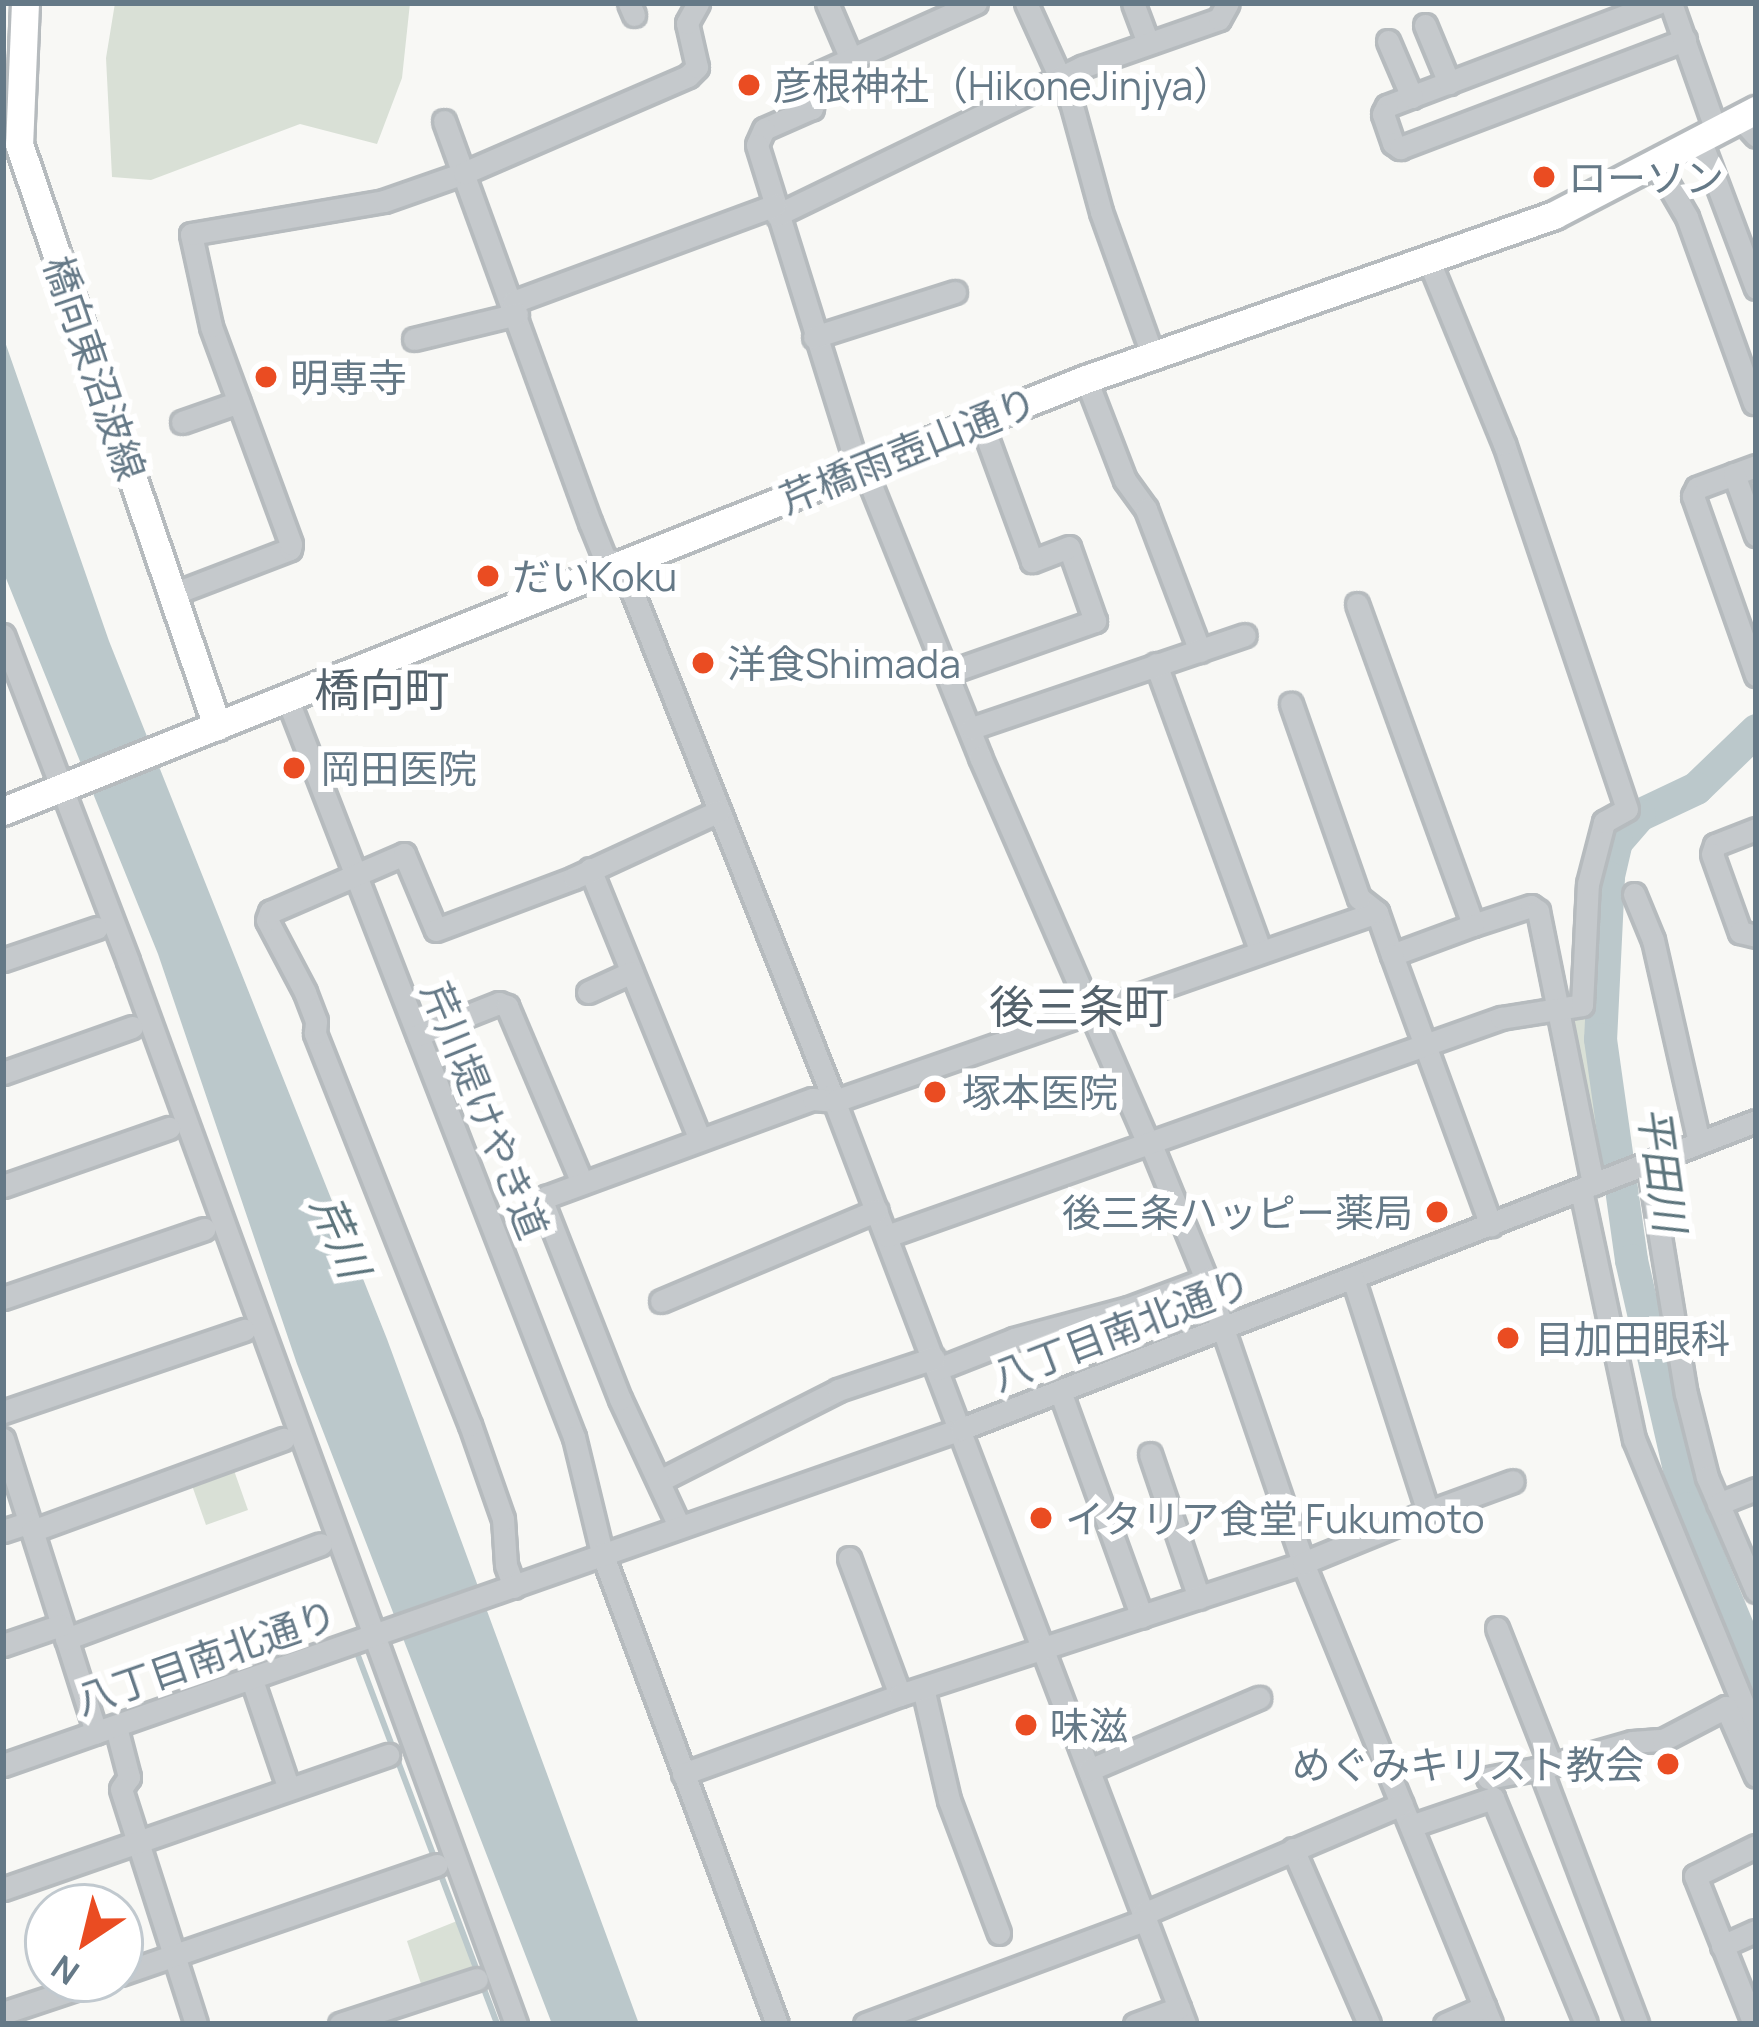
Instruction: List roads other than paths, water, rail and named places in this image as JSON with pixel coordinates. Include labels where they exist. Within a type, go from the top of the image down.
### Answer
[{"type":"main road","name":"橋向東沼波線","points":[[25,3],[20,144],[217,726]]},
{"type":"main road","name":"芹橋雨壺山通り","points":[[3,811],[1086,379],[1554,215],[1734,127]]},
{"type":"street","points":[[173,594],[290,549],[212,326],[191,234],[247,222],[316,217],[464,173],[688,76],[698,67],[687,22],[698,3]]},
{"type":"street","points":[[827,3],[851,59]]},
{"type":"street","points":[[976,3],[818,74],[812,108],[759,135],[757,145],[858,470],[868,478],[1088,1012],[1206,1279],[1303,1563],[1488,2016],[1445,2024]]},
{"type":"street","points":[[1026,3],[1061,79],[1152,354]]},
{"type":"street","points":[[1133,3],[1148,43]]},
{"type":"street","points":[[414,339],[515,308],[776,210],[1061,79],[1219,19],[1228,3]]},
{"type":"street","points":[[1658,3],[1387,106],[1383,114],[1393,143],[1400,148],[1685,40]]},
{"type":"street","points":[[1671,3],[1685,40],[1734,127],[1756,288]]},
{"type":"street","points":[[1424,25],[1449,83]]},
{"type":"street","points":[[1388,41],[1412,97]]},
{"type":"street","points":[[444,121],[604,559],[621,563],[835,1101],[1182,2016],[1135,2024]]},
{"type":"street","points":[[1655,163],[1687,217],[1754,404]]},
{"type":"street","points":[[887,1236],[1501,1018],[1582,1005],[1588,884],[1604,821],[1627,808],[1504,445],[1428,259]]},
{"type":"street","points":[[814,337],[956,292]]},
{"type":"street","points":[[1086,379],[1126,480],[1146,509],[1200,650]]},
{"type":"street","points":[[182,422],[238,403]]},
{"type":"street","points":[[950,672],[1095,621],[1069,547],[1032,561],[981,422]]},
{"type":"street","points":[[1756,535],[1745,470],[1696,488],[1693,496],[1756,675]]},
{"type":"street","points":[[1357,604],[1474,925]]},
{"type":"street","points":[[3,634],[66,786],[516,2024]]},
{"type":"street","points":[[971,728],[1245,635]]},
{"type":"street","points":[[1156,664],[1260,950]]},
{"type":"street","name":"芹川堤けやき道","points":[[287,698],[574,1437],[602,1552],[777,2024]]},
{"type":"street","points":[[1291,704],[1359,898],[1377,911],[1491,1226]]},
{"type":"street","points":[[507,1590],[503,1519],[315,1034],[316,1021],[305,992],[268,920],[270,912],[404,854],[436,930],[719,811]]},
{"type":"street","points":[[1756,829],[1715,845],[1712,854],[1740,932],[1756,936]]},
{"type":"street","points":[[590,869],[700,1139]]},
{"type":"street","points":[[1634,894],[1653,940],[1699,1144]]},
{"type":"street","points":[[1392,955],[1531,906],[1538,910],[1592,1186],[1634,1439],[1756,1735]]},
{"type":"street","points":[[679,1526],[544,1204],[546,1198],[700,1139],[813,1100],[835,1101],[1377,911]]},
{"type":"street","points":[[3,960],[97,928]]},
{"type":"street","points":[[588,992],[632,972]]},
{"type":"street","points":[[418,1035],[499,1003],[507,1006],[582,1184]]},
{"type":"street","points":[[3,1073],[132,1028]]},
{"type":"street","points":[[3,1186],[169,1128]]},
{"type":"street","name":"八丁目南北通り","points":[[3,1765],[961,1429],[1699,1144],[1753,1129]]},
{"type":"street","points":[[1644,1165],[1686,1394],[1718,1504],[1755,1585]]},
{"type":"street","points":[[661,1301],[877,1210]]},
{"type":"street","points":[[3,1298],[205,1229]]},
{"type":"street","points":[[659,1481],[838,1390],[1129,1308],[1206,1279]]},
{"type":"street","points":[[1353,1279],[1428,1512]]},
{"type":"street","points":[[3,1412],[244,1330]]},
{"type":"street","points":[[1060,1391],[1142,1617]]},
{"type":"street","points":[[3,1439],[64,1632],[129,1777],[121,1790],[196,2024]]},
{"type":"street","points":[[3,1531],[31,1527],[284,1439]]},
{"type":"street","points":[[1150,1454],[1199,1598]]},
{"type":"street","points":[[683,1774],[911,1692],[1303,1563],[1513,1481]]},
{"type":"street","points":[[1718,1504],[1756,1489]]},
{"type":"street","points":[[3,1645],[64,1632],[321,1544]]},
{"type":"street","points":[[849,1558],[911,1692],[1000,1933]]},
{"type":"street","points":[[1497,1628],[1637,2024]]},
{"type":"street","points":[[252,1680],[289,1789]]},
{"type":"street","points":[[1089,1770],[1259,1698]]},
{"type":"street","points":[[1489,1778],[1632,1742],[1663,1740],[1726,1707],[1756,1776]]},
{"type":"street","points":[[3,1889],[388,1755]]},
{"type":"street","points":[[1411,1826],[1492,1798],[1586,2024]]},
{"type":"street","points":[[865,2024],[1144,1917],[1402,1804]]},
{"type":"street","points":[[1748,2021],[1695,1876],[1756,1846]]},
{"type":"street","points":[[1293,1849],[1369,2024]]},
{"type":"street","points":[[144,1966],[436,1865]]},
{"type":"street","points":[[1721,1946],[1756,1931]]},
{"type":"street","points":[[340,2024],[477,1979]]},
{"type":"street","points":[[3,2013],[33,2003]]},
{"type":"water","name":"芹川","points":[[3,336],[109,641],[387,1339],[639,2024],[552,2024],[297,1364],[158,954],[3,571]]},
{"type":"waterway","name":"平田川","points":[[1756,730],[1696,788],[1639,815],[1616,841],[1608,877],[1600,1039],[1631,1260],[1688,1508],[1756,1672]]},
{"type":"waterway","points":[[357,1653],[497,2024]]},
{"type":"place","name":"彦根神社（HikoneJinjya）","points":[[749,85]]},
{"type":"place","name":"ローソン","points":[[1544,177]]},
{"type":"place","name":"明専寺","points":[[266,377]]},
{"type":"place","name":"だいKoku","points":[[488,576]]},
{"type":"place","name":"洋食Shimada","points":[[703,663]]},
{"type":"place","name":"岡田医院","points":[[294,768]]},
{"type":"place","name":"塚本医院","points":[[935,1092]]},
{"type":"place","name":"後三条ハッピー薬局","points":[[1437,1212]]},
{"type":"place","name":"目加田眼科","points":[[1508,1338]]},
{"type":"place","name":"イタリア食堂 Fukumoto","points":[[1041,1518]]},
{"type":"place","name":"味滋","points":[[1026,1725]]},
{"type":"place","name":"めぐみキリスト教会","points":[[1668,1764]]},
{"type":"district","name":"橋向町","points":[[382,690]]},
{"type":"district","name":"後三条町","points":[[1079,1007]]}]
